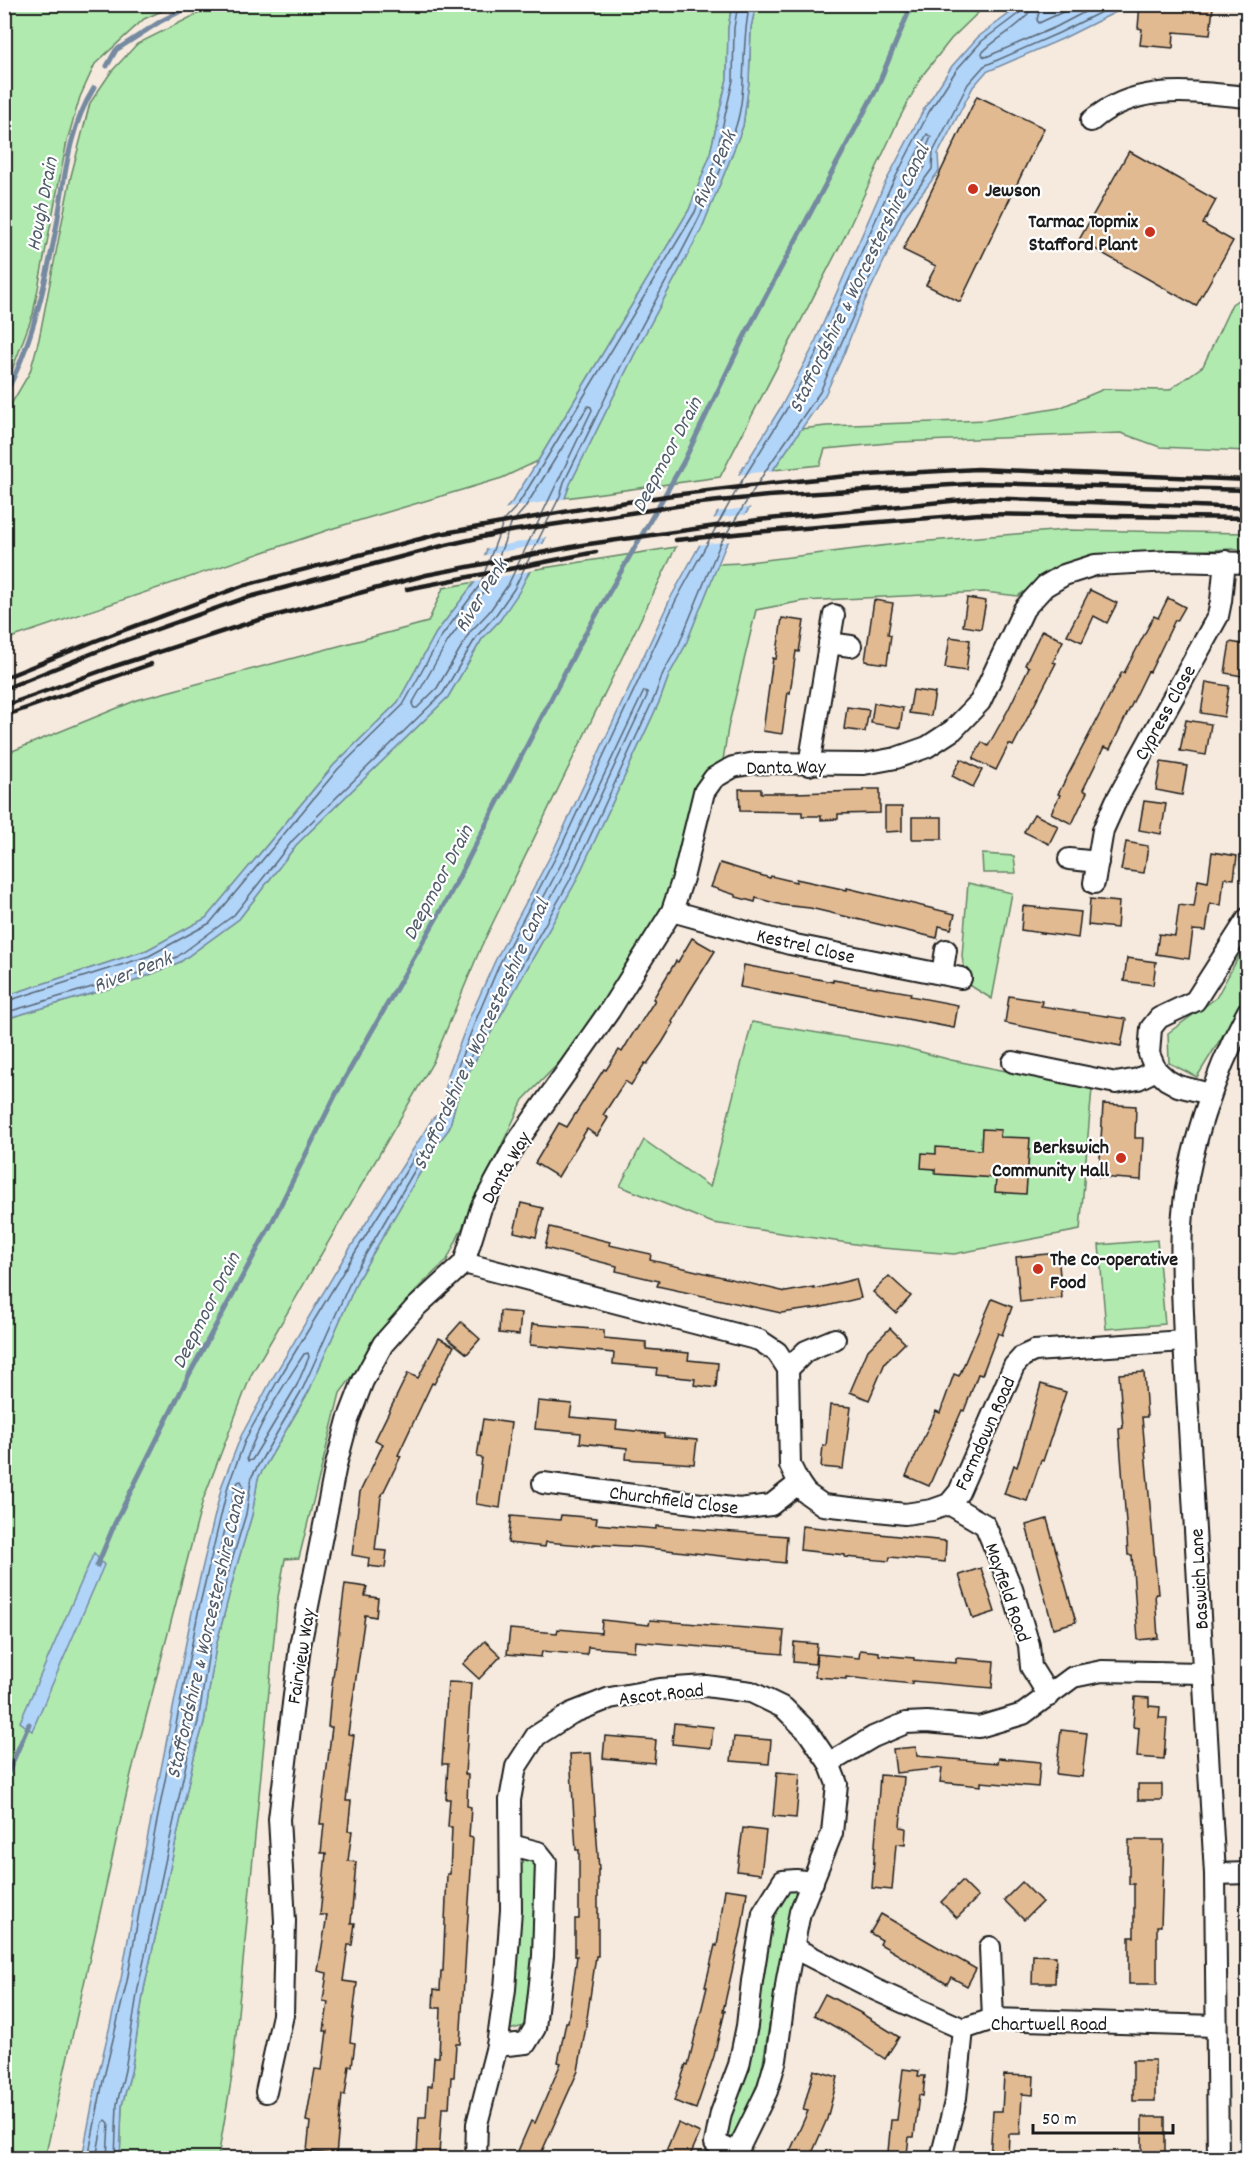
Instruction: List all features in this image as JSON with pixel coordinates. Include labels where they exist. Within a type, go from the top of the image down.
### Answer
[{"type":"street","points":[[1091,121],[1106,108],[1153,93],[1179,91],[1248,97]]},
{"type":"street","name":"Danta Way","points":[[464,1263],[481,1208],[517,1142],[610,1010],[672,911],[683,878],[704,792],[714,778],[733,767],[756,763],[864,764],[896,758],[927,747],[953,730],[980,702],[1024,609],[1045,586],[1064,575],[1095,565],[1171,561],[1248,563]]},
{"type":"street","name":"Cypress Close","points":[[1094,883],[1103,830],[1116,801],[1218,616],[1225,561]]},
{"type":"street","points":[[809,765],[834,615]]},
{"type":"street","points":[[829,643],[851,646]]},
{"type":"street","points":[[1069,859],[1098,862]]},
{"type":"street","name":"Kestrel Close","points":[[672,911],[790,944],[951,976],[946,950]]},
{"type":"street","points":[[1210,1094],[1178,1086],[1156,1070],[1149,1054],[1151,1028],[1159,1018],[1172,1010],[1195,1001],[1248,918]]},
{"type":"street","name":"Baswich Lane","points":[[1218,2158],[1215,1874],[1184,1341],[1181,1273],[1182,1224],[1194,1157],[1210,1094],[1248,1011]]},
{"type":"street","points":[[1013,1062],[1116,1083],[1138,1079],[1156,1070]]},
{"type":"street","points":[[464,1263],[759,1340],[777,1353],[788,1369],[790,1465],[799,1484]]},
{"type":"street","name":"Fairview Way","points":[[266,2091],[284,2015],[285,1921],[279,1819],[300,1646],[336,1465],[363,1381],[383,1344],[415,1308],[464,1263]]},
{"type":"street","points":[[788,1369],[806,1351],[835,1339]]},
{"type":"street","name":"Farmdown Road","points":[[799,1484],[806,1493],[823,1505],[905,1514],[932,1510],[949,1504],[959,1492],[1014,1366],[1023,1356],[1034,1351],[1184,1341]]},
{"type":"street","name":"Churchfield Close","points":[[543,1483],[739,1509],[771,1505],[799,1484]]},
{"type":"street","name":"Mayfield Road","points":[[949,1504],[985,1525],[1011,1589],[1029,1645],[1031,1667],[1049,1696]]},
{"type":"street","points":[[829,1762],[873,1737],[906,1723],[927,1722],[979,1727],[1023,1714],[1073,1677],[1102,1671],[1203,1673]]},
{"type":"street","name":"Ascot Road","points":[[476,2158],[477,2124],[497,2046],[505,1989],[511,1910],[510,1800],[516,1767],[536,1736],[572,1713],[610,1698],[660,1689],[706,1686],[751,1692],[784,1708],[808,1732],[829,1762],[837,1784],[832,1833],[813,1882],[800,1912],[776,2060],[767,2091],[736,2156],[715,2143],[721,2113],[739,2066],[763,1913],[783,1881],[813,1882]]},
{"type":"street","points":[[497,2046],[526,2043],[535,2028],[543,1956],[546,1862],[538,1852],[511,1845]]},
{"type":"street","points":[[1215,1874],[1248,1873]]},
{"type":"street","points":[[990,1947],[993,2019]]},
{"type":"street","name":"Chartwell Road","points":[[794,1948],[876,1990],[963,2029],[993,2019],[1215,2026]]},
{"type":"street","points":[[941,2158],[956,2098],[963,2029]]},
{"type":"green space","points":[[5,4],[175,5],[144,19],[95,64],[80,97],[67,141],[33,314],[5,389]]},
{"type":"green space","points":[[215,5],[732,5],[728,28],[727,79],[709,158],[689,210],[538,461],[502,478],[334,528],[5,640],[4,407],[9,408],[30,372],[39,339],[71,176],[90,103],[111,72],[137,44]]},
{"type":"green space","points":[[756,5],[986,5],[951,39],[922,76],[898,121],[846,234],[720,477],[565,498],[640,343],[701,230],[743,126],[749,82],[751,27]]},
{"type":"green space","points":[[1247,294],[1247,451],[1160,447],[1121,433],[899,442],[825,449],[820,465],[773,470],[801,429],[987,420],[1059,408],[1104,389],[1169,390],[1203,366],[1232,304]]},
{"type":"green space","points":[[1065,530],[1247,533],[1247,551],[1232,549],[1145,553],[1062,567],[1018,596],[984,592],[803,601],[756,610],[728,728],[722,767],[672,911],[610,1010],[523,1100],[447,1260],[419,1287],[340,1393],[299,1558],[285,1559],[278,1597],[232,2076],[218,2158],[120,2158],[122,2105],[131,2072],[144,1989],[194,1757],[204,1723],[216,1646],[252,1515],[258,1478],[309,1391],[358,1279],[435,1147],[449,1129],[466,1077],[575,883],[660,700],[669,675],[685,646],[718,564],[905,543]]},
{"type":"green space","points":[[676,547],[481,947],[433,1062],[251,1375],[203,1500],[131,1774],[45,2158],[5,2158],[4,1666],[7,1642],[4,1635],[5,1019],[135,981],[180,962],[239,919],[297,844],[448,697],[482,639],[500,620],[531,570]]},
{"type":"green space","points":[[475,582],[436,633],[398,702],[334,765],[206,918],[147,950],[5,996],[5,754],[137,700],[428,622],[443,588]]},
{"type":"green space","points":[[982,854],[1014,856],[1016,873],[983,873]]},
{"type":"green space","points":[[968,883],[1012,893],[992,999],[966,983],[962,956]]},
{"type":"green space","points":[[1247,942],[1247,992],[1197,1077],[1169,1063],[1168,1033],[1216,998]]},
{"type":"green space","points":[[752,1022],[903,1047],[951,1060],[1092,1088],[1080,1230],[954,1254],[882,1248],[713,1223],[620,1186],[644,1140],[710,1187]]},
{"type":"green space","points":[[1157,1240],[1165,1324],[1106,1329],[1099,1245]]},
{"type":"green space","points":[[521,1858],[539,1862],[528,2025],[509,2030],[519,1919]]},
{"type":"green space","points":[[798,1889],[784,1938],[761,2074],[735,2140],[723,2135],[767,1923],[782,1893]]},
{"type":"water","name":"River Penk","points":[[732,5],[756,5],[751,27],[749,82],[743,126],[729,162],[701,230],[640,343],[519,592],[500,620],[482,639],[448,697],[297,844],[239,919],[180,962],[135,981],[5,1019],[5,996],[147,950],[206,918],[334,765],[398,702],[436,633],[475,582],[499,516],[512,502],[538,461],[689,210],[709,158],[727,79],[728,28]]},
{"type":"water","name":"Staffordshire & Worcestershire Canal","points":[[1021,5],[1130,5],[1062,39],[986,72],[973,87],[938,154],[939,171],[907,213],[862,307],[825,395],[773,470],[725,547],[685,646],[669,675],[660,700],[575,883],[466,1077],[449,1129],[435,1147],[358,1279],[309,1391],[258,1478],[252,1515],[216,1646],[204,1723],[194,1757],[144,1989],[131,2072],[122,2105],[120,2158],[82,2158],[97,2080],[121,1979],[193,1607],[222,1485],[241,1436],[345,1256],[433,1118],[441,1112],[446,1097],[446,1081],[469,1019],[495,961],[555,847],[671,597],[811,351],[883,187],[924,109],[952,66],[978,37]]},
{"type":"water","points":[[94,1553],[104,1565],[32,1731],[20,1722]]},
{"type":"pier","points":[[777,470],[753,507],[715,512],[736,475]]},
{"type":"pier","points":[[569,498],[551,536],[484,549],[496,515],[502,509]]},
{"type":"pier","points":[[749,514],[732,541],[696,545],[710,519]]},
{"type":"pier","points":[[548,543],[535,570],[470,583],[481,556]]},
{"type":"building","points":[[1140,4],[1213,7],[1210,35],[1174,32],[1173,48],[1140,45],[1142,29],[1138,28]]},
{"type":"building","name":"Jewson","points":[[977,96],[1044,128],[960,302],[926,285],[936,266],[903,250]]},
{"type":"building","name":"Tarmac Topmix Stafford Plant","points":[[1129,151],[1216,200],[1203,224],[1233,241],[1196,306],[1079,240]]},
{"type":"building","points":[[1090,590],[1117,603],[1107,623],[1094,616],[1082,642],[1067,635]]},
{"type":"building","points":[[967,598],[986,601],[981,629],[963,626]]},
{"type":"building","points":[[1168,598],[1185,607],[1177,621],[1175,620],[1150,672],[1148,671],[1110,749],[1104,747],[1083,790],[1087,792],[1072,824],[1051,813],[1060,795],[1058,794],[1122,672],[1124,673],[1154,616],[1158,618]]},
{"type":"building","points":[[874,600],[893,603],[888,634],[891,635],[887,664],[865,661]]},
{"type":"building","points":[[782,618],[804,621],[799,652],[796,651],[790,693],[788,692],[782,734],[763,731],[773,658],[776,659]]},
{"type":"building","points":[[1042,630],[1063,641],[1053,662],[1056,663],[1013,746],[1009,744],[996,770],[973,759],[982,742],[988,746],[1008,710],[1029,667],[1025,665]]},
{"type":"building","points":[[950,637],[970,640],[966,671],[945,668]]},
{"type":"building","points":[[1230,642],[1248,645],[1248,677],[1225,673]]},
{"type":"building","points":[[1206,682],[1229,686],[1224,717],[1201,713]]},
{"type":"building","points":[[913,690],[935,693],[931,716],[909,713]]},
{"type":"building","points":[[874,703],[903,708],[900,728],[871,723]]},
{"type":"building","points":[[847,707],[869,710],[865,732],[844,729]]},
{"type":"building","points":[[1186,720],[1211,724],[1206,755],[1180,751]]},
{"type":"building","points":[[961,759],[982,770],[973,787],[952,776]]},
{"type":"building","points":[[1161,762],[1187,766],[1182,795],[1156,790]]},
{"type":"building","points":[[739,789],[761,789],[761,793],[794,793],[880,789],[880,813],[838,814],[838,819],[821,820],[821,816],[802,816],[802,812],[740,811]]},
{"type":"building","points":[[1144,801],[1166,804],[1161,834],[1139,830]]},
{"type":"building","points":[[885,807],[902,807],[902,831],[885,832]]},
{"type":"building","points":[[1034,814],[1058,826],[1049,844],[1024,832]]},
{"type":"building","points":[[912,817],[942,817],[942,839],[912,839]]},
{"type":"building","points":[[1126,842],[1148,846],[1144,873],[1121,870]]},
{"type":"building","points":[[1212,852],[1237,856],[1234,879],[1224,878],[1221,905],[1210,904],[1206,931],[1193,930],[1189,959],[1156,954],[1159,934],[1175,936],[1179,905],[1194,907],[1198,880],[1208,882]]},
{"type":"building","points":[[720,863],[770,878],[771,876],[796,882],[796,879],[847,890],[847,888],[955,914],[951,929],[939,926],[937,938],[810,908],[782,905],[756,898],[755,902],[711,887]]},
{"type":"building","points":[[1090,899],[1119,902],[1117,928],[1088,925]]},
{"type":"building","points":[[1023,906],[1081,912],[1078,938],[1021,930]]},
{"type":"building","points":[[692,938],[715,951],[688,994],[662,1043],[647,1064],[645,1063],[631,1085],[625,1081],[603,1115],[608,1118],[597,1136],[587,1129],[558,1177],[535,1163],[559,1123],[567,1127],[604,1069],[606,1070],[619,1050],[622,1052]]},
{"type":"building","points":[[1127,958],[1156,962],[1153,985],[1124,981]]},
{"type":"building","points":[[744,965],[833,982],[833,980],[911,993],[910,996],[958,1005],[954,1028],[740,987]]},
{"type":"building","points":[[1009,996],[1042,1001],[1041,1006],[1126,1019],[1121,1046],[1005,1023]]},
{"type":"building","name":"Berkswich Community Hall","points":[[1103,1104],[1136,1106],[1135,1138],[1143,1138],[1141,1180],[1099,1177]]},
{"type":"building","points":[[982,1129],[1001,1130],[1000,1137],[1030,1138],[1026,1194],[995,1192],[996,1178],[935,1174],[935,1169],[921,1168],[922,1153],[936,1154],[936,1147],[981,1150]]},
{"type":"building","points":[[521,1203],[543,1208],[536,1237],[514,1232]]},
{"type":"building","points":[[550,1227],[610,1242],[609,1245],[651,1254],[650,1260],[786,1292],[814,1287],[814,1289],[856,1279],[861,1298],[818,1308],[781,1313],[657,1286],[659,1281],[616,1271],[617,1266],[545,1248]]},
{"type":"building","name":"The Co-operative Food","points":[[1058,1253],[1062,1298],[1020,1302],[1016,1257]]},
{"type":"building","points":[[889,1276],[911,1296],[896,1313],[873,1292]]},
{"type":"building","points":[[992,1299],[1012,1307],[1002,1335],[998,1333],[982,1375],[978,1374],[964,1411],[962,1410],[929,1486],[906,1476],[936,1411],[940,1413],[954,1374],[959,1376]]},
{"type":"building","points":[[500,1311],[521,1313],[519,1335],[499,1333]]},
{"type":"building","points":[[461,1322],[480,1339],[467,1354],[447,1338]]},
{"type":"building","points":[[532,1324],[604,1330],[604,1338],[646,1342],[646,1349],[689,1353],[688,1360],[718,1363],[716,1388],[694,1385],[695,1379],[656,1375],[657,1368],[613,1364],[614,1353],[530,1345]]},
{"type":"building","points":[[890,1328],[905,1343],[885,1363],[869,1400],[850,1392],[868,1350]]},
{"type":"building","points":[[439,1338],[454,1346],[434,1384],[432,1383],[381,1497],[375,1550],[387,1551],[385,1568],[368,1566],[369,1558],[352,1555],[360,1492],[383,1444],[375,1440],[408,1373],[418,1378]]},
{"type":"building","points":[[1144,1372],[1147,1417],[1142,1417],[1158,1594],[1155,1594],[1158,1638],[1138,1640],[1132,1555],[1128,1555],[1119,1429],[1123,1428],[1119,1374]]},
{"type":"building","points":[[1041,1384],[1066,1392],[1027,1501],[1004,1494],[1014,1465],[1017,1467]]},
{"type":"building","points":[[538,1401],[572,1404],[570,1417],[617,1421],[616,1429],[697,1440],[694,1464],[626,1459],[627,1448],[580,1443],[581,1433],[535,1429]]},
{"type":"building","points":[[830,1405],[851,1407],[843,1469],[821,1467],[823,1445],[826,1446]]},
{"type":"building","points":[[483,1419],[511,1423],[500,1508],[476,1504],[482,1458],[477,1457]]},
{"type":"building","points":[[561,1515],[597,1518],[596,1524],[787,1536],[785,1563],[640,1547],[546,1542],[545,1547],[508,1543],[511,1516],[560,1520]]},
{"type":"building","points":[[1047,1519],[1076,1622],[1053,1628],[1026,1525]]},
{"type":"building","points":[[802,1526],[946,1541],[945,1562],[890,1557],[889,1561],[800,1550]]},
{"type":"building","points":[[981,1568],[995,1612],[973,1619],[959,1575]]},
{"type":"building","points":[[345,1584],[367,1587],[365,1596],[378,1598],[376,1617],[365,1615],[348,1734],[354,1735],[346,1801],[351,1801],[348,1831],[352,1831],[348,1861],[356,1862],[351,1923],[355,1923],[352,1945],[348,1945],[343,1981],[357,1983],[350,2042],[355,2043],[345,2095],[342,2095],[336,2155],[307,2151],[310,2122],[306,2121],[315,2069],[322,2070],[327,2031],[324,2031],[328,2002],[323,2001],[327,1973],[318,1971],[327,1915],[320,1915],[326,1853],[321,1853],[324,1824],[320,1824],[332,1727],[328,1727],[331,1693]]},
{"type":"building","points":[[602,1620],[649,1625],[650,1620],[784,1631],[782,1654],[635,1641],[634,1651],[588,1647],[587,1655],[542,1651],[541,1657],[507,1654],[510,1629],[557,1633],[558,1629],[601,1633]]},
{"type":"building","points":[[485,1641],[501,1656],[479,1679],[463,1664]]},
{"type":"building","points":[[794,1642],[817,1644],[815,1664],[793,1662]]},
{"type":"building","points":[[860,1650],[879,1652],[879,1655],[914,1658],[914,1660],[956,1663],[956,1658],[994,1661],[992,1688],[912,1681],[912,1684],[846,1677],[846,1679],[815,1677],[817,1654],[859,1658]]},
{"type":"building","points":[[448,1682],[471,1683],[465,1774],[468,1775],[467,1806],[471,1807],[469,1837],[473,1838],[460,2044],[456,2044],[449,2108],[442,2108],[439,2155],[417,2154],[419,2117],[426,2117],[428,2086],[432,2086],[434,2057],[439,2057],[441,2008],[433,2008],[434,1989],[440,1990],[441,1971],[443,1971],[447,1874],[450,1874],[452,1827],[448,1827],[450,1799],[446,1799],[448,1764],[442,1764]]},
{"type":"building","points":[[1135,1697],[1149,1698],[1149,1706],[1160,1707],[1159,1718],[1167,1718],[1164,1759],[1137,1757],[1139,1728],[1133,1727]]},
{"type":"building","points":[[674,1723],[713,1727],[711,1748],[672,1744]]},
{"type":"building","points":[[1061,1730],[1087,1733],[1082,1777],[1056,1774]]},
{"type":"building","points":[[605,1736],[656,1740],[654,1763],[603,1758]]},
{"type":"building","points":[[734,1737],[771,1740],[769,1764],[731,1761]]},
{"type":"building","points":[[916,1747],[917,1756],[998,1763],[999,1758],[1040,1762],[1038,1787],[981,1782],[981,1786],[940,1782],[942,1768],[896,1773],[893,1749]]},
{"type":"building","points":[[591,1753],[599,1870],[598,1956],[596,1956],[578,2071],[539,2158],[515,2158],[531,2121],[535,2123],[561,2063],[558,2062],[566,2022],[568,2022],[577,1956],[575,1956],[575,1919],[579,1919],[579,1850],[576,1850],[570,1754]]},
{"type":"building","points":[[777,1772],[800,1774],[796,1818],[773,1816]]},
{"type":"building","points":[[880,1775],[904,1777],[900,1827],[906,1828],[905,1845],[896,1844],[892,1890],[872,1888]]},
{"type":"building","points":[[1138,1784],[1162,1784],[1162,1800],[1138,1800]]},
{"type":"building","points":[[743,1828],[766,1831],[761,1874],[737,1871]]},
{"type":"building","points":[[1129,1840],[1164,1840],[1161,1926],[1157,1926],[1157,1984],[1129,1984],[1129,1937],[1134,1937],[1134,1884],[1129,1884]]},
{"type":"building","points":[[962,1881],[978,1897],[957,1918],[941,1902]]},
{"type":"building","points":[[1022,1882],[1042,1902],[1024,1920],[1004,1900]]},
{"type":"building","points":[[725,1889],[747,1892],[742,1927],[723,2011],[725,2011],[714,2056],[696,2109],[674,2101],[686,2064],[688,2065],[715,1945],[717,1946]]},
{"type":"building","points":[[881,1914],[976,1969],[967,1986],[951,1977],[947,1984],[880,1944],[882,1940],[870,1933]]},
{"type":"building","points":[[1033,1955],[1056,1956],[1055,1983],[1032,1983]]},
{"type":"building","points":[[825,1994],[899,2037],[885,2059],[814,2015]]},
{"type":"building","points":[[1133,2060],[1155,2060],[1155,2101],[1133,2101]]},
{"type":"building","points":[[903,2069],[919,2071],[918,2076],[925,2076],[923,2096],[919,2095],[914,2137],[909,2137],[907,2154],[888,2152],[891,2120],[897,2120]]},
{"type":"building","points":[[814,2070],[838,2077],[827,2119],[810,2158],[787,2158],[808,2111],[803,2110]]},
{"type":"building","points":[[1004,2075],[1034,2076],[1033,2095],[1022,2094],[1020,2134],[1009,2134],[1008,2158],[990,2158],[993,2111],[1002,2111]]},
{"type":"building","points":[[1142,2117],[1165,2117],[1165,2158],[1142,2158]]},
{"type":"building","points":[[678,2123],[700,2133],[689,2158],[663,2158]]},
{"type":"waterway","name":"Hough Drain","points":[[107,66],[116,50],[161,21],[195,4]]},
{"type":"waterway","name":"Deepmoor Drain","points":[[97,1566],[115,1523],[190,1373],[271,1224],[337,1092],[448,898],[579,645],[683,463],[743,339],[876,90],[912,4]]},
{"type":"waterway","name":"Hough Drain","points":[[4,396],[30,336],[52,249],[72,139],[85,104],[94,88]]},
{"type":"waterway","name":"Deepmoor Drain","points":[[4,1782],[29,1724]]},
{"type":"railway","points":[[4,678],[245,585],[439,534],[575,510],[673,495],[776,483],[848,476],[978,469],[1248,480]]},
{"type":"railway","points":[[4,689],[118,643],[242,599],[504,532],[690,504],[768,496],[985,483],[1248,490]]},
{"type":"railway","points":[[4,706],[112,667],[252,622],[426,575],[582,545],[758,520],[982,498],[1248,508]]},
{"type":"railway","points":[[676,540],[980,514],[1248,518]]},
{"type":"railway","points":[[407,589],[596,552]]},
{"type":"railway","points":[[4,716],[151,664]]},
{"type":"place","name":"Jewson","points":[[973,189]]},
{"type":"place","name":"Tarmac Topmix Stafford Plant","points":[[1150,232]]},
{"type":"place","name":"Berkswich Community Hall","points":[[1121,1158]]},
{"type":"place","name":"The Co-operative Food","points":[[1038,1269]]}]
